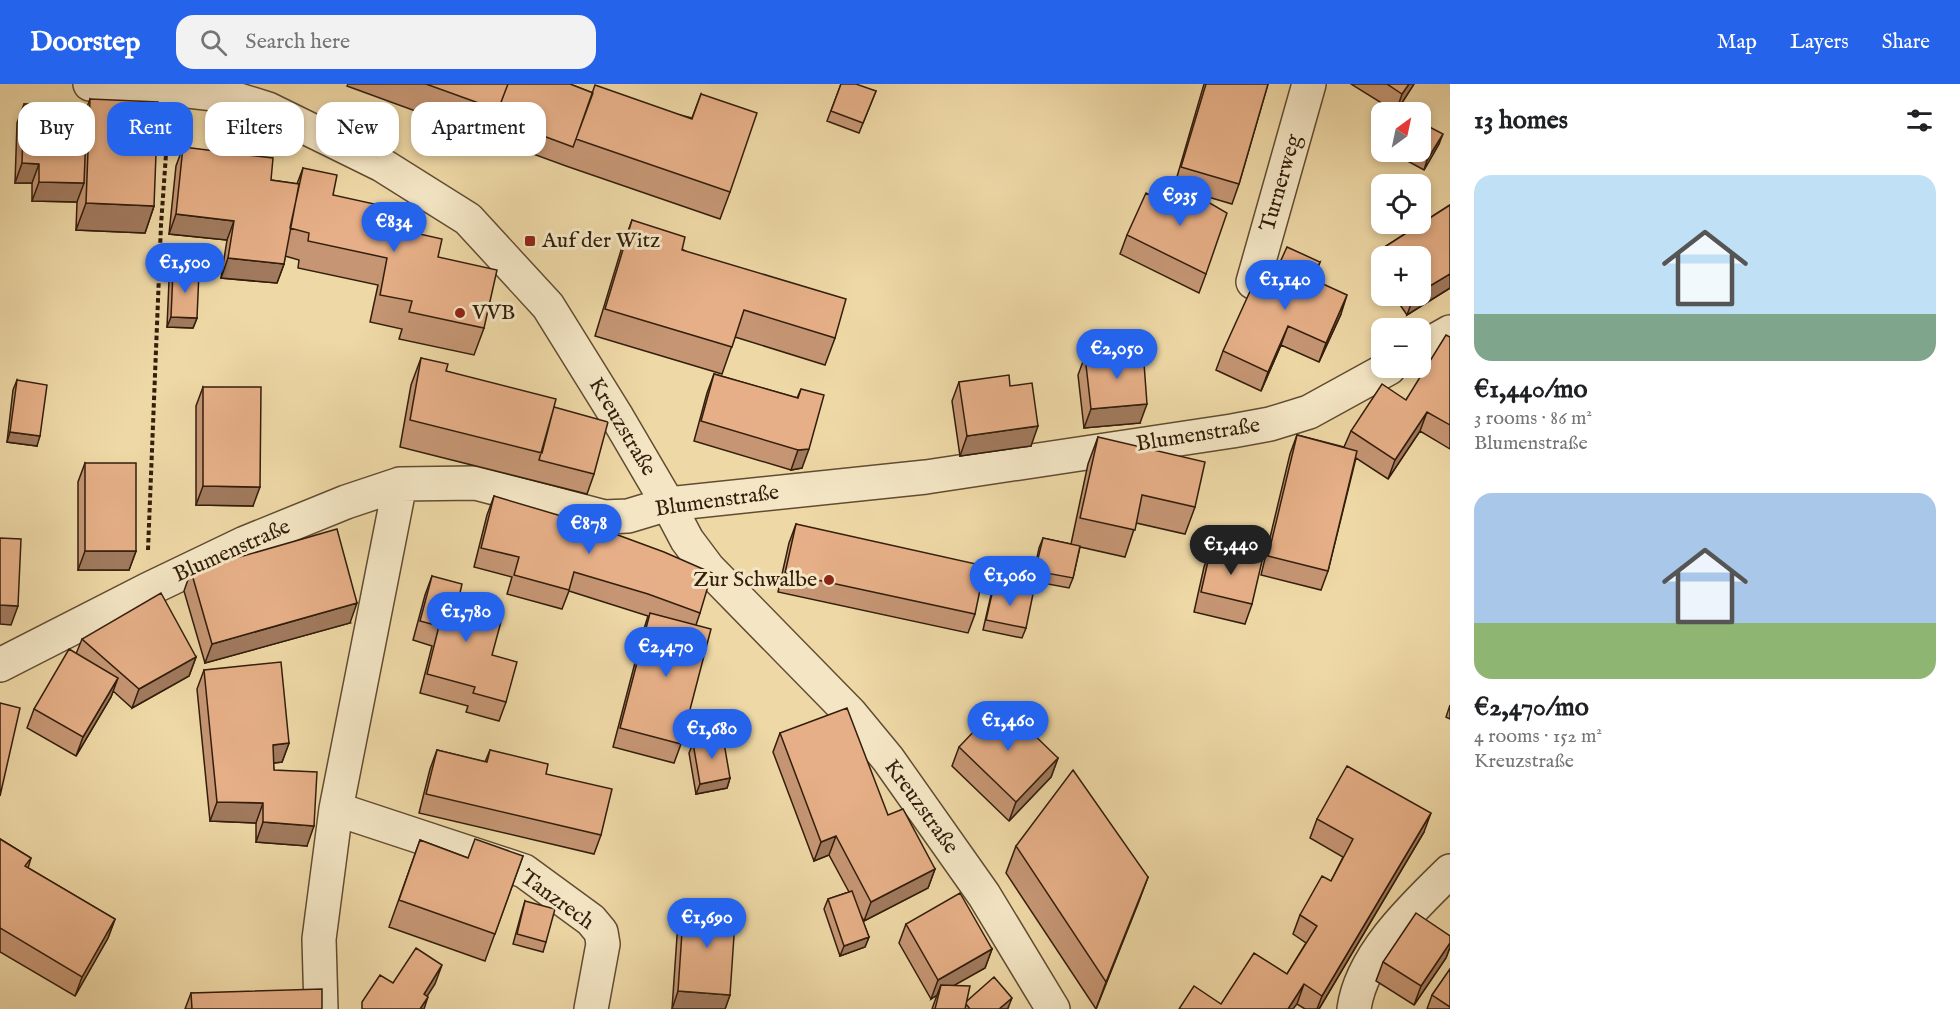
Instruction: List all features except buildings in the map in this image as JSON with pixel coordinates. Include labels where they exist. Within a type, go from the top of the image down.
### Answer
[{"type":"street","name":"Kreuzstraße","points":[[90,84],[223,90],[268,109],[382,165],[468,219],[548,306],[668,504],[687,540],[708,568],[850,713],[888,759],[984,895],[1053,1009]]},
{"type":"street","name":"Turnerweg","points":[[1253,282],[1309,84]]},
{"type":"street","name":"Blumenstraße","points":[[0,665],[244,543],[346,502],[400,484],[476,483],[604,517],[628,516],[668,504],[926,477],[1270,424],[1309,412],[1371,378]]},
{"type":"street","points":[[321,1009],[319,939],[336,809],[400,484]]},
{"type":"street","name":"Tanzrech","points":[[336,809],[524,872],[591,920],[601,932],[603,944],[591,1009]]},
{"type":"street","points":[[1354,1009],[1369,965],[1423,897],[1450,871]]},
{"type":"path","points":[[147,590],[160,248],[171,89]]},
{"type":"place","name":"Auf der Witz","points":[[530,241]]},
{"type":"place","name":"VVB","points":[[460,313]]},
{"type":"place","name":"Zur Schwalbe","points":[[829,580]]}]
